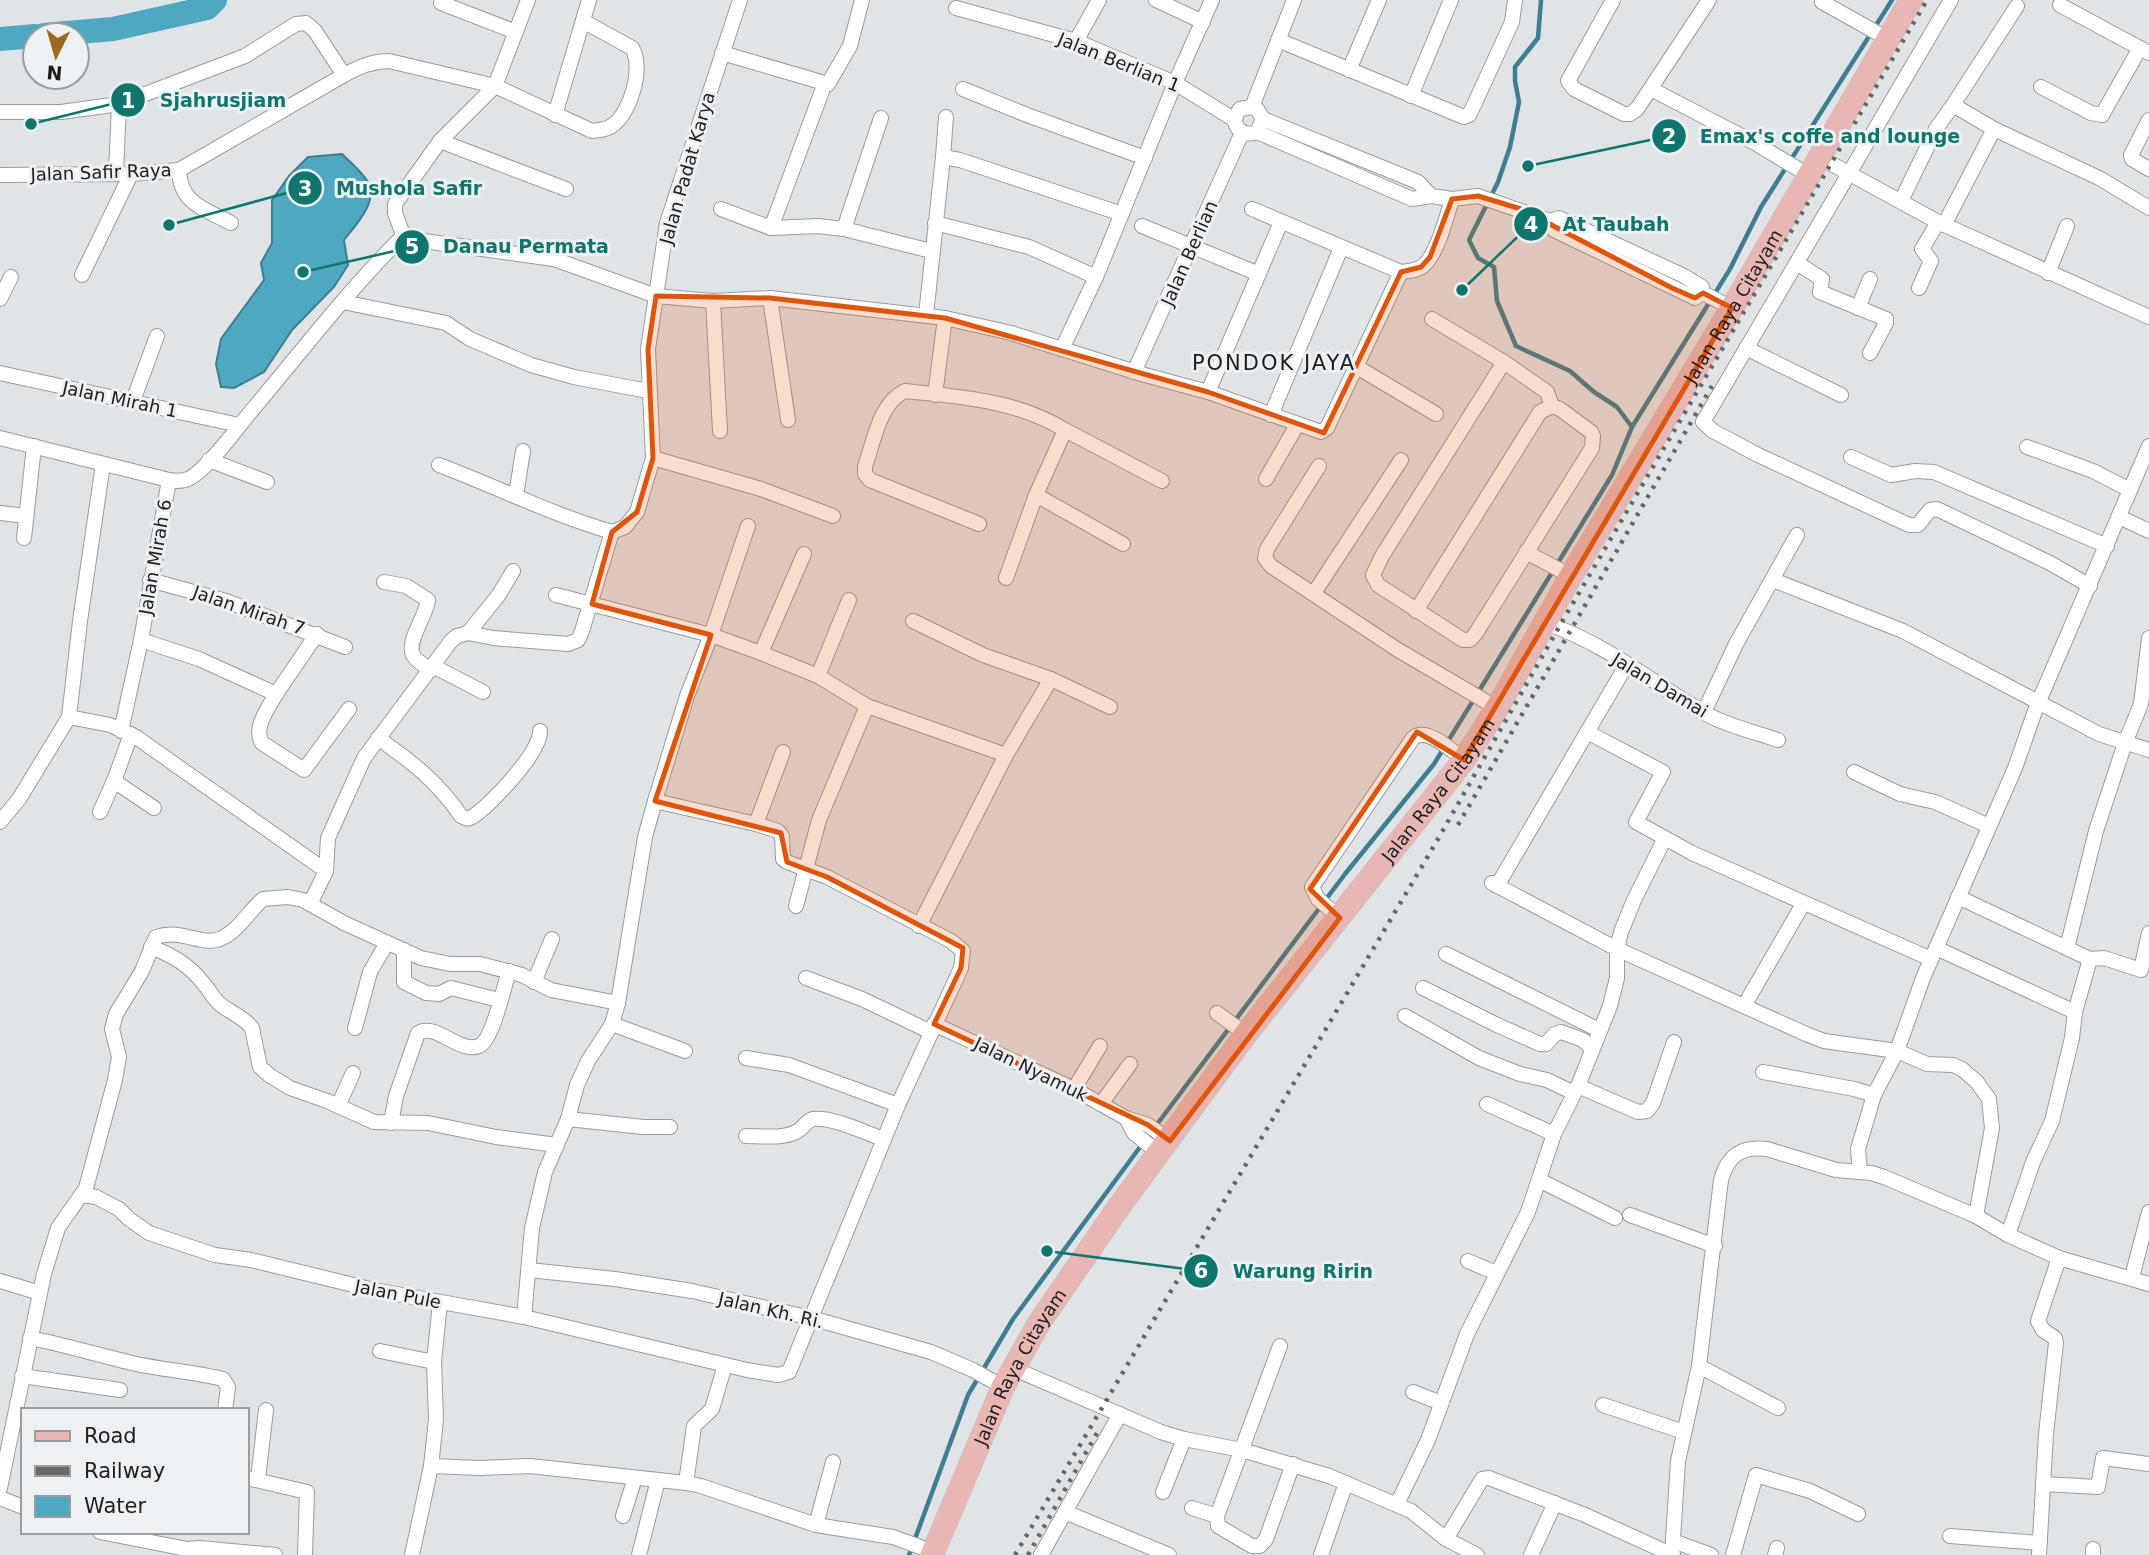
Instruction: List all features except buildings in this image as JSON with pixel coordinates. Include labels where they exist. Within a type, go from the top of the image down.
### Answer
[{"type":"main road","name":"Jalan Raya Citayam","points":[[931,1552],[1001,1379],[1158,1140],[1242,1032],[1329,908],[1457,755],[1545,623],[1565,573],[1727,306],[1883,36],[1911,0]]},
{"type":"street","points":[[404,237],[395,204],[440,141],[495,86],[528,0]]},
{"type":"street","points":[[555,115],[589,0]]},
{"type":"street","name":"Jalan Padat Karya","points":[[612,532],[625,527],[637,512],[653,458],[648,349],[667,223],[740,0]]},
{"type":"street","points":[[722,53],[828,85],[849,47],[862,0]]},
{"type":"street","points":[[1076,41],[1099,0]]},
{"type":"street","points":[[1156,0],[1203,22]]},
{"type":"street","points":[[1062,349],[1096,277],[1212,0]]},
{"type":"street","points":[[1252,107],[1294,0]]},
{"type":"street","points":[[1349,70],[1380,0]]},
{"type":"street","points":[[1411,96],[1451,0]]},
{"type":"street","points":[[1278,40],[1464,117],[1469,115],[1512,22],[1515,0]]},
{"type":"street","points":[[1613,0],[1569,76],[1569,85],[1624,114],[1630,114],[1637,109],[1709,0]]},
{"type":"street","points":[[1951,0],[1704,419],[1704,425],[1758,455],[1909,526],[1918,525],[1930,510],[1937,509],[2050,563],[2090,586]]},
{"type":"street","points":[[1822,2],[1883,36]]},
{"type":"street","points":[[441,3],[516,32]]},
{"type":"street","points":[[2041,87],[2091,113],[2102,115],[2145,50],[2060,5]]},
{"type":"street","points":[[1901,201],[1936,129],[2017,6]]},
{"type":"street","name":"Jalan Berlian 1","points":[[956,8],[1076,41],[1175,83],[1235,120]]},
{"type":"street","name":"Jalan Safir Raya","points":[[0,175],[179,170],[344,75],[366,64],[389,61],[495,86],[592,131],[603,130],[613,126],[622,114],[635,85],[637,64],[632,48],[583,21]]},
{"type":"street","points":[[0,112],[61,111],[119,104],[245,56],[296,24],[306,23],[315,31],[344,75]]},
{"type":"street","points":[[963,89],[1027,116],[1145,158]]},
{"type":"street","points":[[1651,89],[1778,157],[1808,167],[1849,172],[1941,223],[2149,317]]},
{"type":"street","points":[[771,228],[822,92]]},
{"type":"street","points":[[82,275],[123,173],[119,104]]},
{"type":"street","points":[[1953,105],[1994,129],[2099,178],[2149,208]]},
{"type":"street","points":[[1240,109],[1257,109],[1260,125],[1248,135],[1242,133],[1235,125],[1240,109]]},
{"type":"street","points":[[926,315],[946,117]]},
{"type":"street","points":[[844,229],[881,118]]},
{"type":"street","points":[[2149,120],[2132,155],[2132,159],[2149,169]]},
{"type":"street","points":[[1260,125],[1418,182],[1431,196],[1452,199],[1478,196],[1550,221],[1559,218],[1567,221],[1684,276],[1702,287],[1705,294],[1727,306]]},
{"type":"street","points":[[1919,288],[1931,263],[1922,249],[1941,223],[1994,129]]},
{"type":"street","name":"Jalan Berlian","points":[[1134,372],[1242,133]]},
{"type":"street","points":[[440,141],[566,189]]},
{"type":"street","points":[[943,157],[960,160],[1122,214]]},
{"type":"street","points":[[179,170],[180,187],[184,194],[195,205],[231,223]]},
{"type":"street","points":[[1252,209],[1401,272],[1422,267],[1430,257],[1452,199]]},
{"type":"street","points":[[721,209],[771,228],[818,226],[844,229],[931,251]]},
{"type":"street","points":[[1208,392],[1281,222]]},
{"type":"street","points":[[935,223],[1029,247],[1096,277]]},
{"type":"street","points":[[1142,226],[1259,274]]},
{"type":"street","points":[[2048,273],[2067,226]]},
{"type":"street","points":[[404,237],[554,259],[656,296],[713,301],[770,298],[944,318],[1011,333],[1208,392],[1321,432],[1326,428],[1357,367],[1401,272]]},
{"type":"street","points":[[0,438],[169,480],[189,479],[239,425],[363,276],[404,237]]},
{"type":"street","points":[[1271,415],[1341,248]]},
{"type":"street","points":[[1797,263],[1822,279],[1821,292],[1887,321],[1870,353]]},
{"type":"street","points":[[0,299],[11,277]]},
{"type":"street","points":[[1858,308],[1870,279]]},
{"type":"street","points":[[770,298],[788,420]]},
{"type":"street","points":[[713,301],[720,431]]},
{"type":"street","points":[[343,302],[446,323],[470,339],[531,365],[574,377],[649,391]]},
{"type":"street","points":[[935,395],[944,318]]},
{"type":"street","points":[[1432,320],[1504,362],[1547,392],[1552,405],[1591,432],[1593,442],[1532,555],[1470,640],[1463,640],[1378,586],[1373,575],[1504,362]]},
{"type":"street","points":[[133,401],[157,336]]},
{"type":"street","points":[[1746,348],[1841,395]]},
{"type":"street","points":[[1357,367],[1436,414]]},
{"type":"street","name":"Jalan Mirah 1","points":[[0,373],[239,425]]},
{"type":"street","points":[[979,523],[870,480],[865,474],[885,410],[893,398],[905,391],[1008,405],[1045,417],[1162,481]]},
{"type":"street","points":[[1416,611],[1540,412],[1552,405]]},
{"type":"street","points":[[1266,480],[1297,425]]},
{"type":"street","points":[[1006,578],[1036,495],[1065,430]]},
{"type":"street","points":[[24,538],[34,446]]},
{"type":"street","points":[[1860,1172],[1858,1149],[1874,1095],[1894,1057],[1933,953],[2015,768],[2149,446]]},
{"type":"street","points":[[2027,447],[2093,471],[2130,490]]},
{"type":"street","points":[[516,495],[523,451]]},
{"type":"street","points":[[1851,457],[1885,474],[1927,470],[1934,472],[2107,546]]},
{"type":"street","points":[[653,458],[761,489],[833,516]]},
{"type":"street","points":[[209,460],[267,482]]},
{"type":"street","points":[[1314,593],[1401,460]]},
{"type":"street","points":[[0,822],[19,799],[69,717],[103,464]]},
{"type":"street","points":[[310,904],[326,871],[328,838],[364,758],[451,641],[468,633],[493,638],[568,644],[578,640],[592,604],[612,532],[561,516],[439,465]]},
{"type":"street","points":[[1319,466],[1267,549],[1265,558],[1271,566],[1398,650],[1491,704]]},
{"type":"street","name":"Jalan Mirah 6","points":[[169,480],[141,640],[198,659],[276,694]]},
{"type":"street","points":[[1036,495],[1123,544]]},
{"type":"street","points":[[0,513],[26,516]]},
{"type":"street","points":[[2119,517],[2149,531]]},
{"type":"street","points":[[524,1317],[537,1200],[568,1119],[577,1085],[588,1060],[611,1024],[618,1003],[645,837],[687,696],[748,526]]},
{"type":"street","points":[[1704,712],[1736,644],[1797,536]]},
{"type":"street","points":[[761,653],[804,554]]},
{"type":"street","points":[[1532,555],[1565,573]]},
{"type":"street","points":[[468,633],[498,596],[513,571]]},
{"type":"street","name":"Jalan Mirah 7","points":[[150,580],[226,601],[345,647]]},
{"type":"street","points":[[1773,580],[1903,631],[2101,734],[2149,750]]},
{"type":"street","points":[[383,582],[406,586],[428,600],[414,638],[414,657],[483,692]]},
{"type":"street","points":[[555,595],[711,635],[818,676],[867,706],[1006,755]]},
{"type":"street","points":[[818,676],[849,600]]},
{"type":"street","points":[[913,621],[993,659],[1051,679],[1110,707]]},
{"type":"street","name":"Jalan Damai","points":[[1545,623],[1559,627],[1627,664],[1704,712],[1778,740]]},
{"type":"street","points":[[317,634],[276,694],[261,721],[259,737],[262,743],[308,772],[326,738],[349,709]]},
{"type":"street","points":[[2067,948],[2096,831],[2141,704],[2149,638]]},
{"type":"street","points":[[100,812],[114,781],[126,732],[141,640]]},
{"type":"street","points":[[1627,664],[1495,884],[1617,949],[1824,1041],[1927,1064],[1953,1065],[1962,1069],[1977,1082],[1989,1099],[1992,1128],[1976,1216]]},
{"type":"street","points":[[919,926],[1006,755],[1051,679]]},
{"type":"street","points":[[796,906],[819,820],[867,706]]},
{"type":"street","points":[[69,717],[126,732],[326,871]]},
{"type":"street","points":[[378,738],[416,765],[435,782],[461,816],[470,818],[523,767],[540,738],[540,731]]},
{"type":"street","points":[[1587,732],[1663,772],[1636,822],[1692,853],[1803,904],[1933,953],[2075,1012]]},
{"type":"street","points":[[1329,908],[1313,891],[1315,882],[1413,738],[1417,734],[1432,737],[1457,755]]},
{"type":"street","points":[[755,824],[783,752]]},
{"type":"street","points":[[1854,772],[1900,794],[1935,802],[1989,827]]},
{"type":"street","points":[[114,781],[154,808]]},
{"type":"street","points":[[655,801],[778,831],[782,836],[783,859],[787,862],[807,868],[951,941],[963,951],[961,968],[883,1139],[811,1318]]},
{"type":"street","points":[[1397,1504],[1428,1440],[1467,1334],[1528,1212],[1554,1134],[1576,1089],[1610,1006],[1617,978],[1617,949],[1634,900],[1665,838]]},
{"type":"street","points":[[1,1481],[18,1431],[22,1377],[40,1293],[58,1228],[82,1195],[98,1148],[104,1115],[115,1080],[119,1057],[114,1021],[142,971],[156,937],[170,933],[208,942],[219,940],[233,930],[263,899],[288,897],[310,904],[344,923],[421,958],[450,964],[480,964],[509,971],[559,992],[618,1003]]},
{"type":"street","points":[[1958,897],[2090,959],[2104,958],[2141,970],[2149,933]]},
{"type":"street","points":[[1744,1006],[1803,904]]},
{"type":"street","points":[[534,982],[552,939]]},
{"type":"street","points":[[355,1028],[370,972],[387,943]]},
{"type":"street","points":[[151,947],[184,962],[218,1003],[248,1023],[252,1028],[261,1067],[290,1088],[374,1122],[428,1123],[496,1137],[557,1145]]},
{"type":"street","points":[[404,950],[404,982],[414,989],[434,995],[447,989],[457,989],[499,1000]]},
{"type":"street","points":[[1446,954],[1599,1030]]},
{"type":"street","points":[[2008,1235],[2033,1162],[2052,1121],[2072,1038],[2075,1012],[2090,959]]},
{"type":"street","points":[[391,1123],[396,1096],[418,1032],[429,1030],[451,1041],[472,1047],[480,1046],[486,1040],[509,971]]},
{"type":"street","name":"Jalan Nyamuk","points":[[806,978],[1074,1088],[1158,1140]]},
{"type":"street","points":[[1423,988],[1540,1044],[1546,1044],[1560,1032],[1583,1040],[1592,1049]]},
{"type":"street","points":[[1221,1016],[1242,1032]]},
{"type":"street","points":[[1405,1016],[1479,1058],[1638,1112],[1647,1111],[1653,1103],[1674,1042]]},
{"type":"street","points":[[611,1024],[685,1051]]},
{"type":"street","points":[[1074,1088],[1100,1046]]},
{"type":"street","points":[[746,1058],[789,1065],[898,1105]]},
{"type":"street","points":[[1101,1104],[1130,1064]]},
{"type":"street","points":[[1763,1072],[1854,1088],[1874,1095]]},
{"type":"street","points":[[338,1106],[354,1073]]},
{"type":"street","points":[[1487,1104],[1554,1134]]},
{"type":"street","name":"Jalan Nyamuk","points":[[1126,1118],[1130,1128],[1138,1136],[1158,1140]]},
{"type":"street","points":[[568,1119],[630,1126],[670,1127]]},
{"type":"street","points":[[746,1136],[788,1135],[798,1132],[810,1120],[815,1119],[840,1124],[883,1139]]},
{"type":"street","points":[[1673,1551],[1675,1486],[1699,1366],[1721,1180],[1729,1159],[1736,1154],[1757,1148],[1767,1149],[1836,1170],[1860,1172],[1898,1182],[1976,1216],[2008,1235],[2059,1258],[2149,1284]]},
{"type":"street","points":[[1539,1180],[1615,1218]]},
{"type":"street","name":"Jalan Pule","points":[[82,1195],[96,1198],[119,1209],[149,1233],[215,1255],[251,1260],[374,1290],[524,1317],[778,1375],[789,1372],[811,1318]]},
{"type":"street","points":[[2132,1277],[2149,1212]]},
{"type":"street","points":[[1630,1215],[1715,1246]]},
{"type":"street","points":[[1950,1536],[2039,1549],[2056,1343],[2055,1338],[2043,1330],[2038,1321],[2059,1258]]},
{"type":"street","points":[[1468,1261],[1496,1273]]},
{"type":"street","name":"Jalan Kh. Ri.","points":[[529,1270],[614,1279],[692,1292],[811,1318],[932,1352],[973,1370],[1120,1414],[1184,1439],[1242,1450],[1346,1483],[1411,1511],[1446,1539],[1477,1555]]},
{"type":"street","points":[[0,1281],[40,1293]]},
{"type":"street","points":[[412,1555],[431,1466],[436,1420],[434,1362],[440,1302]]},
{"type":"street","points":[[30,1338],[131,1363],[223,1378],[228,1387],[225,1408]]},
{"type":"street","points":[[1280,1346],[1217,1516],[1218,1526],[1252,1546],[1260,1546],[1266,1539],[1293,1464]]},
{"type":"street","points":[[380,1351],[434,1362]]},
{"type":"street","points":[[686,1483],[694,1426],[712,1409],[725,1365]]},
{"type":"street","points":[[1699,1366],[1778,1408]]},
{"type":"street","points":[[22,1377],[120,1390]]},
{"type":"street","points":[[1413,1392],[1441,1403]]},
{"type":"street","points":[[1603,1405],[1684,1432]]},
{"type":"street","points":[[266,1410],[252,1479],[307,1492],[305,1555]]},
{"type":"street","points":[[1041,1555],[1120,1414]]},
{"type":"street","points":[[1163,1492],[1184,1439]]},
{"type":"street","points":[[2043,1484],[2104,1488],[2102,1458],[2149,1464]]},
{"type":"street","points":[[816,1525],[833,1462]]},
{"type":"street","points":[[431,1466],[530,1466],[686,1483],[816,1525],[893,1537],[931,1552]]},
{"type":"street","points":[[1733,1555],[1756,1475],[1810,1491],[1858,1514]]},
{"type":"street","points":[[623,1516],[635,1478]]},
{"type":"street","points":[[1446,1539],[1482,1479],[1489,1478],[1673,1551],[1710,1555]]},
{"type":"street","points":[[639,1555],[658,1480]]},
{"type":"street","points":[[1321,1555],[1346,1483]]},
{"type":"street","points":[[0,1498],[21,1506]]},
{"type":"street","points":[[1531,1555],[1555,1503]]},
{"type":"street","points":[[1192,1508],[1217,1516]]},
{"type":"street","points":[[1065,1512],[1169,1555]]},
{"type":"street","points":[[110,1534],[199,1552],[275,1555]]},
{"type":"highlighted area","points":[[1478,196],[1521,209],[1672,288],[1695,298],[1703,293],[1732,308],[1464,760],[1417,732],[1310,889],[1340,918],[1170,1141],[1148,1125],[934,1024],[961,968],[963,948],[827,877],[787,862],[781,833],[655,801],[711,635],[592,604],[612,532],[637,512],[653,458],[648,349],[656,296],[770,298],[945,318],[1208,392],[1324,433],[1401,272],[1421,267],[1430,257],[1452,199]]},
{"type":"water","points":[[342,154],[363,175],[371,189],[364,213],[344,240],[348,265],[334,287],[292,330],[264,372],[234,388],[221,387],[216,364],[221,339],[264,280],[261,263],[272,243],[272,200],[289,176],[308,157]]},
{"type":"waterway","points":[[91,31],[113,29],[207,8],[215,0]]},
{"type":"waterway","points":[[1541,0],[1538,38],[1515,67],[1519,102],[1510,147],[1498,182],[1469,240],[1478,258],[1494,267],[1497,301],[1516,346],[1570,371],[1617,407],[1632,427]]},
{"type":"waterway","points":[[1155,1127],[1345,874],[1434,764],[1612,475],[1632,427],[1730,269],[1761,207],[1892,0]]},
{"type":"waterway","points":[[0,39],[21,37]]},
{"type":"waterway","points":[[909,1555],[968,1395],[1013,1319],[1143,1143]]},
{"type":"railway","points":[[1015,1555],[1434,846],[1559,627],[1927,0]]},
{"type":"railway","points":[[1458,825],[1712,386]]},
{"type":"railway","points":[[1028,1555],[1097,1433]]},
{"type":"place","name":"Sjahrusjiam","points":[[31,124]]},
{"type":"place","name":"Emax's coffe and lounge","points":[[1528,166]]},
{"type":"place","name":"Mushola Safir","points":[[169,225]]},
{"type":"place","name":"Danau Permata","points":[[303,272]]},
{"type":"place","name":"At Taubah","points":[[1462,290]]},
{"type":"place","name":"Warung Ririn","points":[[1047,1251]]},
{"type":"district","name":"PONDOK JAYA","points":[[1274,363]]}]
